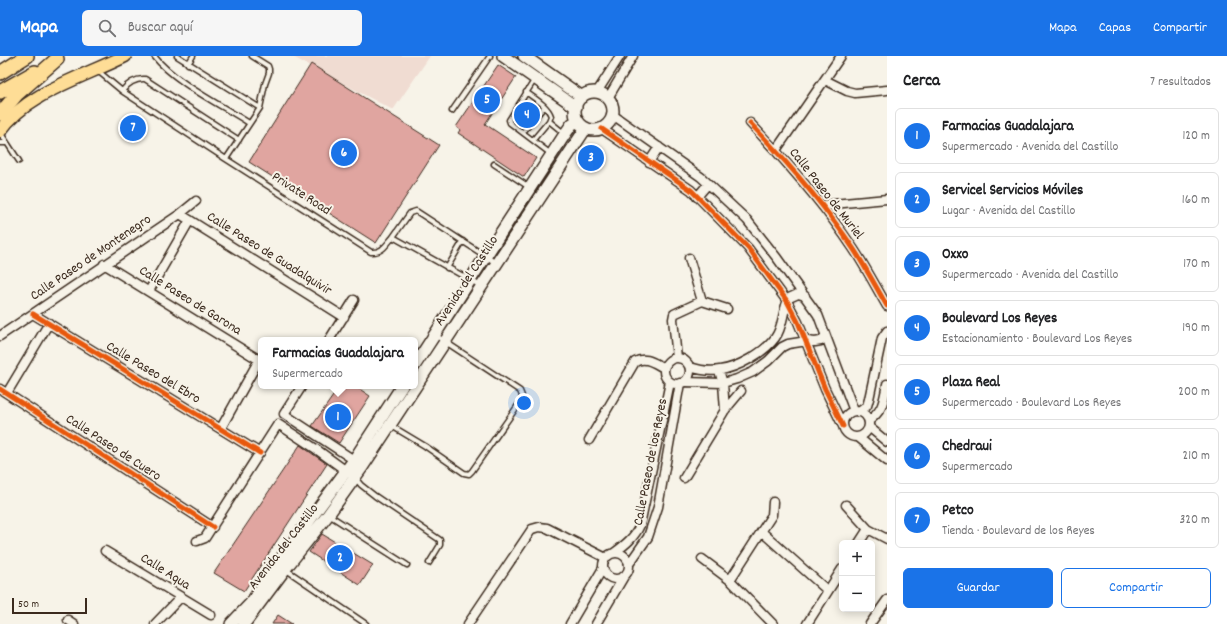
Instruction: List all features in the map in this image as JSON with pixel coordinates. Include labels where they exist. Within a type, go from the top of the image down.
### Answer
[{"type":"highway","points":[[0,73],[26,56]]},
{"type":"highway","points":[[0,92],[60,58]]},
{"type":"highway","points":[[0,114],[17,94],[60,58]]},
{"type":"main road","points":[[0,132],[15,115],[45,93],[125,56]]},
{"type":"main road","points":[[504,56],[576,107]]},
{"type":"main road","points":[[524,56],[582,97]]},
{"type":"main road","points":[[597,92],[608,98],[611,103],[613,115],[610,122],[602,128],[596,130],[582,124],[576,116],[576,107],[582,97],[589,93],[597,92]]},
{"type":"main road","name":"Avenida del Castillo","points":[[418,360],[565,134],[572,124],[582,124]]},
{"type":"main road","name":"Avenida del Castillo","points":[[418,382],[496,263],[582,124]]},
{"type":"main road","name":"Avenida del Castillo","points":[[358,463],[380,419],[400,389]]},
{"type":"main road","name":"Avenida del Castillo","points":[[230,624],[251,603],[281,566],[358,463],[390,425],[414,389]]},
{"type":"main road","name":"Avenida del Castillo","points":[[244,624],[281,566],[328,515],[350,474]]},
{"type":"street","points":[[597,92],[620,56]]},
{"type":"street","points":[[608,98],[633,56]]},
{"type":"street","points":[[776,150],[841,56]]},
{"type":"street","points":[[825,80],[847,91],[855,93],[887,90]]},
{"type":"street","points":[[613,115],[701,177],[746,220],[777,258],[818,315],[825,336],[857,411]]},
{"type":"street","name":"Calle Paseo de Muriel","points":[[750,123],[776,150],[822,205],[854,249],[887,306]]},
{"type":"street","points":[[602,128],[691,190],[748,248],[787,301],[807,341],[826,389],[848,435],[858,437],[863,436],[867,432],[869,424],[883,406],[887,384]]},
{"type":"street","points":[[649,162],[659,147]]},
{"type":"street","points":[[697,196],[708,184]]},
{"type":"street","points":[[822,205],[887,199]]},
{"type":"street","name":"Calle Paseo de Montenegro","points":[[0,336],[104,264],[180,214],[196,201]]},
{"type":"street","name":"Calle Paseo de Guadalquivir","points":[[180,214],[344,317]]},
{"type":"street","points":[[149,291],[190,220]]},
{"type":"street","points":[[689,258],[702,301]]},
{"type":"street","name":"Calle Paseo de Garona","points":[[104,264],[258,359]]},
{"type":"street","points":[[805,296],[798,294],[789,298],[782,324],[775,338],[768,346],[752,357],[733,366],[719,370],[698,370],[690,367],[685,360],[677,358],[669,360],[664,368],[664,376],[670,382],[677,384],[682,382],[723,383],[753,372],[768,361],[782,347],[788,344],[807,341],[821,341],[825,336]]},
{"type":"street","points":[[331,337],[354,300]]},
{"type":"street","points":[[677,358],[673,319],[674,314],[702,301],[727,310]]},
{"type":"street","name":"Calle Paseo del Ebro","points":[[33,314],[260,453]]},
{"type":"street","points":[[4,391],[49,323]]},
{"type":"street","points":[[843,426],[846,416],[849,413],[867,406],[882,338],[887,331]]},
{"type":"street","points":[[589,440],[635,362],[645,359],[664,368]]},
{"type":"street","points":[[221,428],[258,363]]},
{"type":"street","points":[[682,382],[689,375],[690,367]]},
{"type":"street","points":[[719,370],[723,383],[725,410]]},
{"type":"street","name":"Calle Paseo de los Reyes","points":[[614,553],[624,546],[638,530],[640,525],[670,382]]},
{"type":"street","name":"Calle Paseo de los Reyes","points":[[629,564],[648,537],[658,508],[682,382]]},
{"type":"street","points":[[300,389],[284,414],[358,463]]},
{"type":"street","name":"Calle Paseo de Cuero","points":[[4,391],[213,527]]},
{"type":"street","points":[[684,478],[725,410],[741,391]]},
{"type":"street","points":[[857,411],[864,413],[869,424],[887,442]]},
{"type":"street","points":[[197,541],[205,538],[213,527],[278,424],[350,474]]},
{"type":"street","points":[[293,434],[299,424]]},
{"type":"street","points":[[858,437],[887,461]]},
{"type":"street","points":[[730,580],[772,515],[773,502]]},
{"type":"street","points":[[846,505],[868,529],[887,539]]},
{"type":"street","points":[[468,624],[532,529],[539,527],[547,528],[606,558]]},
{"type":"street","points":[[860,540],[868,529]]},
{"type":"street","points":[[762,532],[828,591]]},
{"type":"street","name":"Calle Aqua","points":[[105,551],[211,615]]},
{"type":"street","points":[[570,624],[603,568],[606,558],[614,553],[619,553],[628,560],[629,570],[596,624]]},
{"type":"street","points":[[702,559],[730,580],[774,624]]},
{"type":"street","points":[[603,568],[608,577],[613,579],[623,578]]},
{"type":"street","points":[[807,624],[839,574]]},
{"type":"street","points":[[155,624],[181,597]]},
{"type":"street","points":[[870,624],[887,600]]},
{"type":"street","points":[[474,615],[478,624]]},
{"type":"lane","points":[[154,56],[161,65],[174,75],[249,123]]},
{"type":"lane","points":[[177,56],[260,108]]},
{"type":"lane","points":[[188,64],[193,56]]},
{"type":"lane","points":[[226,159],[260,108],[270,69],[268,66],[252,56]]},
{"type":"lane","points":[[452,111],[490,56]]},
{"type":"lane","name":"Private Road","points":[[96,70],[122,91],[371,252],[376,253],[381,251],[410,213],[416,211],[463,241]]},
{"type":"lane","points":[[122,91],[137,79],[145,79],[239,140]]},
{"type":"lane","points":[[535,79],[509,120],[510,123],[552,155]]},
{"type":"lane","points":[[526,92],[544,106],[550,112],[551,116],[549,121],[533,140]]},
{"type":"lane","points":[[523,132],[544,106]]},
{"type":"lane","points":[[549,121],[565,134]]},
{"type":"lane","points":[[0,132],[19,161]]},
{"type":"lane","points":[[0,143],[7,143]]},
{"type":"lane","points":[[494,164],[530,188]]},
{"type":"lane","points":[[392,237],[481,286]]},
{"type":"lane","points":[[447,268],[463,241],[496,263]]},
{"type":"lane","points":[[380,419],[406,434],[464,473],[469,474],[521,401],[522,396],[520,391],[435,334]]},
{"type":"lane","points":[[350,474],[375,496],[440,540],[440,545],[429,562]]},
{"type":"lane","points":[[328,515],[407,565]]},
{"type":"lane","points":[[281,566],[366,624]]},
{"type":"shaded area","points":[[291,56],[430,56],[393,110]]},
{"type":"building","points":[[311,64],[439,145],[376,243],[249,162]]},
{"type":"building","points":[[498,65],[516,77],[485,124],[536,158],[524,177],[458,133],[460,130],[456,127]]},
{"type":"building","points":[[338,389],[360,389],[370,396],[339,443],[312,426]]},
{"type":"building","points":[[300,445],[327,464],[244,591],[214,573]]},
{"type":"building","points":[[322,534],[373,565],[360,585],[309,552]]},
{"type":"building","points":[[278,615],[292,624],[272,624]]},
{"type":"cycle path","points":[[750,123],[791,168],[841,231],[866,269],[887,306]]},
{"type":"cycle path","points":[[602,129],[691,190],[748,248],[787,301],[798,322],[825,389],[843,426]]},
{"type":"cycle path","points":[[33,314],[260,453]]},
{"type":"cycle path","points":[[0,389],[213,527]]},
{"type":"place","name":"Plaza Real","points":[[487,100]]},
{"type":"place","name":"Boulevard Los Reyes","points":[[527,115]]},
{"type":"place","name":"Petco","points":[[133,128]]},
{"type":"place","name":"Chedraui","points":[[344,153]]},
{"type":"place","name":"Oxxo","points":[[591,158]]},
{"type":"place","name":"Farmacias Guadalajara","points":[[338,417]]},
{"type":"place","name":"Servicel Servicios Móviles","points":[[340,558]]}]
